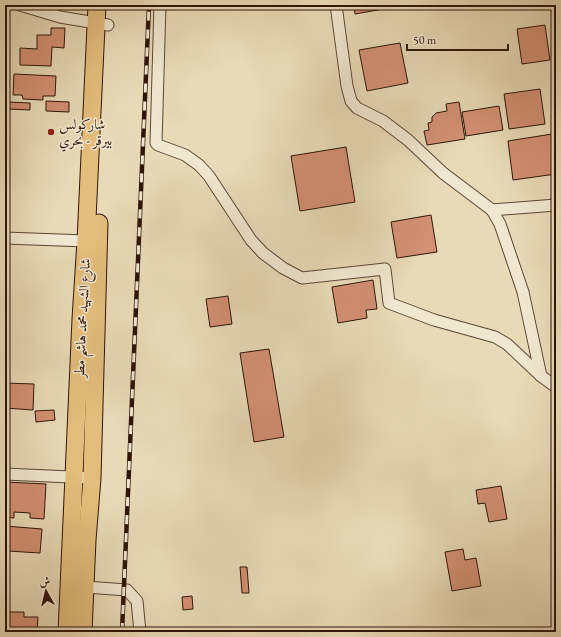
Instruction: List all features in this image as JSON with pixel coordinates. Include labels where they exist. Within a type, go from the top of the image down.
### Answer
[{"type":"main road","name":"شارع الشهيد محمد هاشم مطر","points":[[83,632],[92,478],[98,231],[102,24],[97,5]]},
{"type":"main road","name":"شارع الشهيد محمد هاشم مطر","points":[[67,632],[73,476],[86,241],[102,24],[109,5]]},
{"type":"street","points":[[20,5],[60,17],[102,24]]},
{"type":"street","points":[[160,5],[156,143],[158,146],[185,155],[199,165],[209,176],[251,240],[263,253],[283,268],[302,278],[385,269],[389,303],[434,320],[495,337],[507,344],[540,376],[556,388]]},
{"type":"street","points":[[336,5],[347,86],[351,101],[357,108],[389,126],[408,140],[443,173],[492,210],[505,233],[521,285],[540,376]]},
{"type":"street","points":[[492,210],[556,205]]},
{"type":"street","points":[[5,238],[86,241]]},
{"type":"street","points":[[5,474],[92,478]]},
{"type":"street","points":[[85,587],[128,590],[138,601],[140,632]]},
{"type":"building","points":[[354,5],[395,5],[395,7],[355,14]]},
{"type":"building","points":[[399,5],[429,5],[400,9]]},
{"type":"building","points":[[545,25],[550,60],[522,64],[517,29]]},
{"type":"building","points":[[51,28],[65,28],[64,48],[52,47],[51,66],[20,65],[20,48],[37,49],[37,35],[51,35]]},
{"type":"building","points":[[5,37],[9,38],[8,63],[5,63]]},
{"type":"building","points":[[400,43],[408,83],[367,91],[359,50]]},
{"type":"building","points":[[14,74],[56,76],[55,96],[43,96],[43,100],[23,99],[22,95],[13,95]]},
{"type":"building","points":[[540,89],[545,124],[509,129],[504,94]]},
{"type":"building","points":[[46,101],[69,102],[69,112],[46,111]]},
{"type":"building","points":[[8,102],[30,103],[30,110],[8,109]]},
{"type":"building","points":[[459,102],[465,139],[427,145],[424,131],[429,130],[428,123],[432,122],[432,117],[436,113],[447,111],[446,104]]},
{"type":"building","points":[[499,106],[503,130],[466,136],[462,112]]},
{"type":"building","points":[[552,134],[556,174],[513,180],[508,141]]},
{"type":"building","points":[[346,147],[355,202],[300,211],[291,156]]},
{"type":"building","points":[[431,215],[437,252],[397,258],[391,222]]},
{"type":"building","points":[[373,280],[377,309],[366,310],[367,318],[338,323],[332,287]]},
{"type":"building","points":[[228,296],[232,324],[210,327],[206,299]]},
{"type":"building","points":[[269,349],[284,437],[254,442],[240,353]]},
{"type":"building","points":[[5,383],[34,384],[33,410],[5,408]]},
{"type":"building","points":[[54,410],[55,420],[36,422],[35,411]]},
{"type":"building","points":[[5,482],[46,484],[44,519],[30,518],[30,513],[14,512],[14,518],[5,517]]},
{"type":"building","points":[[501,486],[507,519],[489,522],[485,503],[478,504],[476,490]]},
{"type":"building","points":[[5,526],[42,529],[40,553],[8,551],[7,556],[5,555]]},
{"type":"building","points":[[463,549],[465,560],[476,558],[481,586],[452,591],[445,552]]},
{"type":"building","points":[[240,567],[247,567],[249,593],[242,593]]},
{"type":"building","points":[[192,596],[193,609],[183,610],[182,597]]},
{"type":"building","points":[[5,612],[24,612],[24,617],[38,617],[37,632],[5,632]]},
{"type":"railway","points":[[122,632],[149,5]]},
{"type":"place","name":"شاركولس بيرقر - بحري","points":[[51,132]]}]
